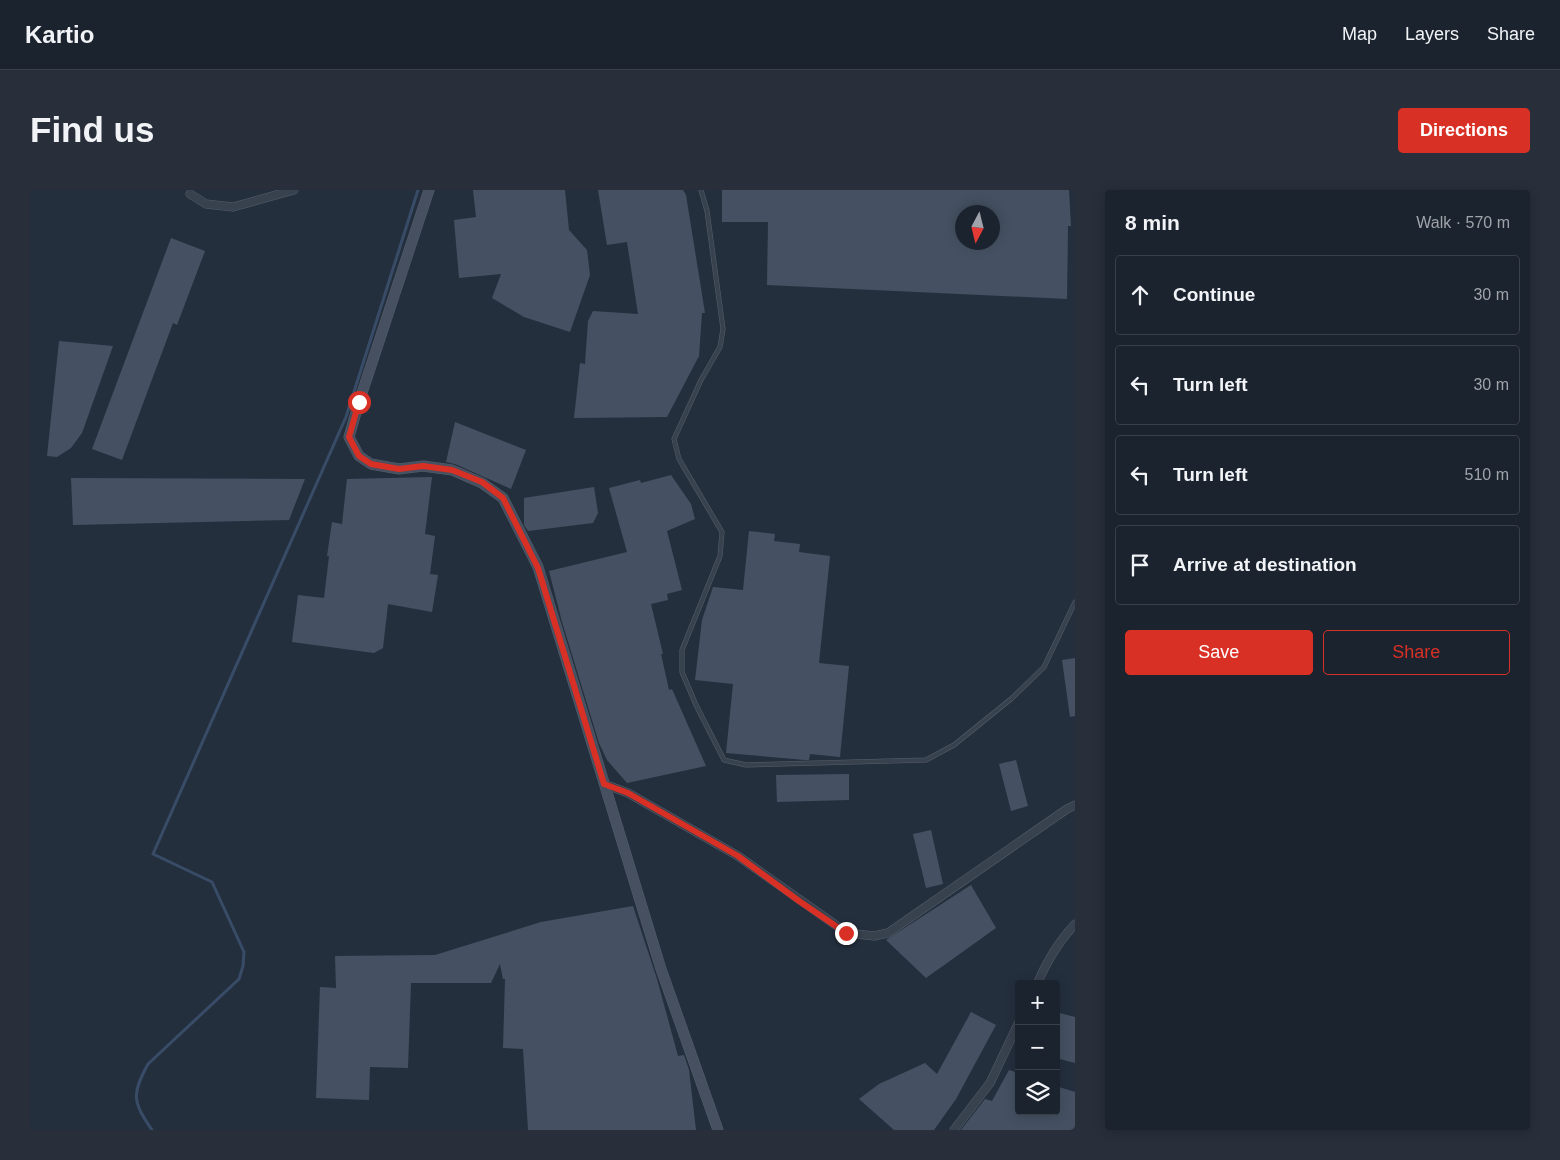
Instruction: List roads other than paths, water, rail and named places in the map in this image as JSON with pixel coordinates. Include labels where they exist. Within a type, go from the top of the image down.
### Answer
[{"type":"street","points":[[189,192],[206,204],[234,207],[294,190]]},
{"type":"street","points":[[429,190],[349,437],[359,456],[371,464],[399,469],[423,466],[452,470],[482,482],[503,498],[538,568],[661,969],[718,1130]]},
{"type":"street","points":[[604,784],[628,793],[738,856],[846,933],[874,936],[888,933],[902,924],[1066,809],[1075,805]]},
{"type":"street","points":[[1039,980],[1042,972],[1075,924]]},
{"type":"street","points":[[954,1130],[990,1083],[1018,1025]]},
{"type":"lane","points":[[701,190],[707,211],[723,329],[720,347],[701,380],[674,439],[679,459],[722,532],[720,556],[682,650],[682,672],[696,705],[724,760],[746,765],[926,760],[954,745],[1011,699],[1044,667],[1075,602]]},
{"type":"waterway","points":[[152,1130],[141,1112],[136,1098],[139,1083],[148,1064],[239,979],[243,966],[244,952],[212,882],[153,854],[346,417],[418,190]]}]
